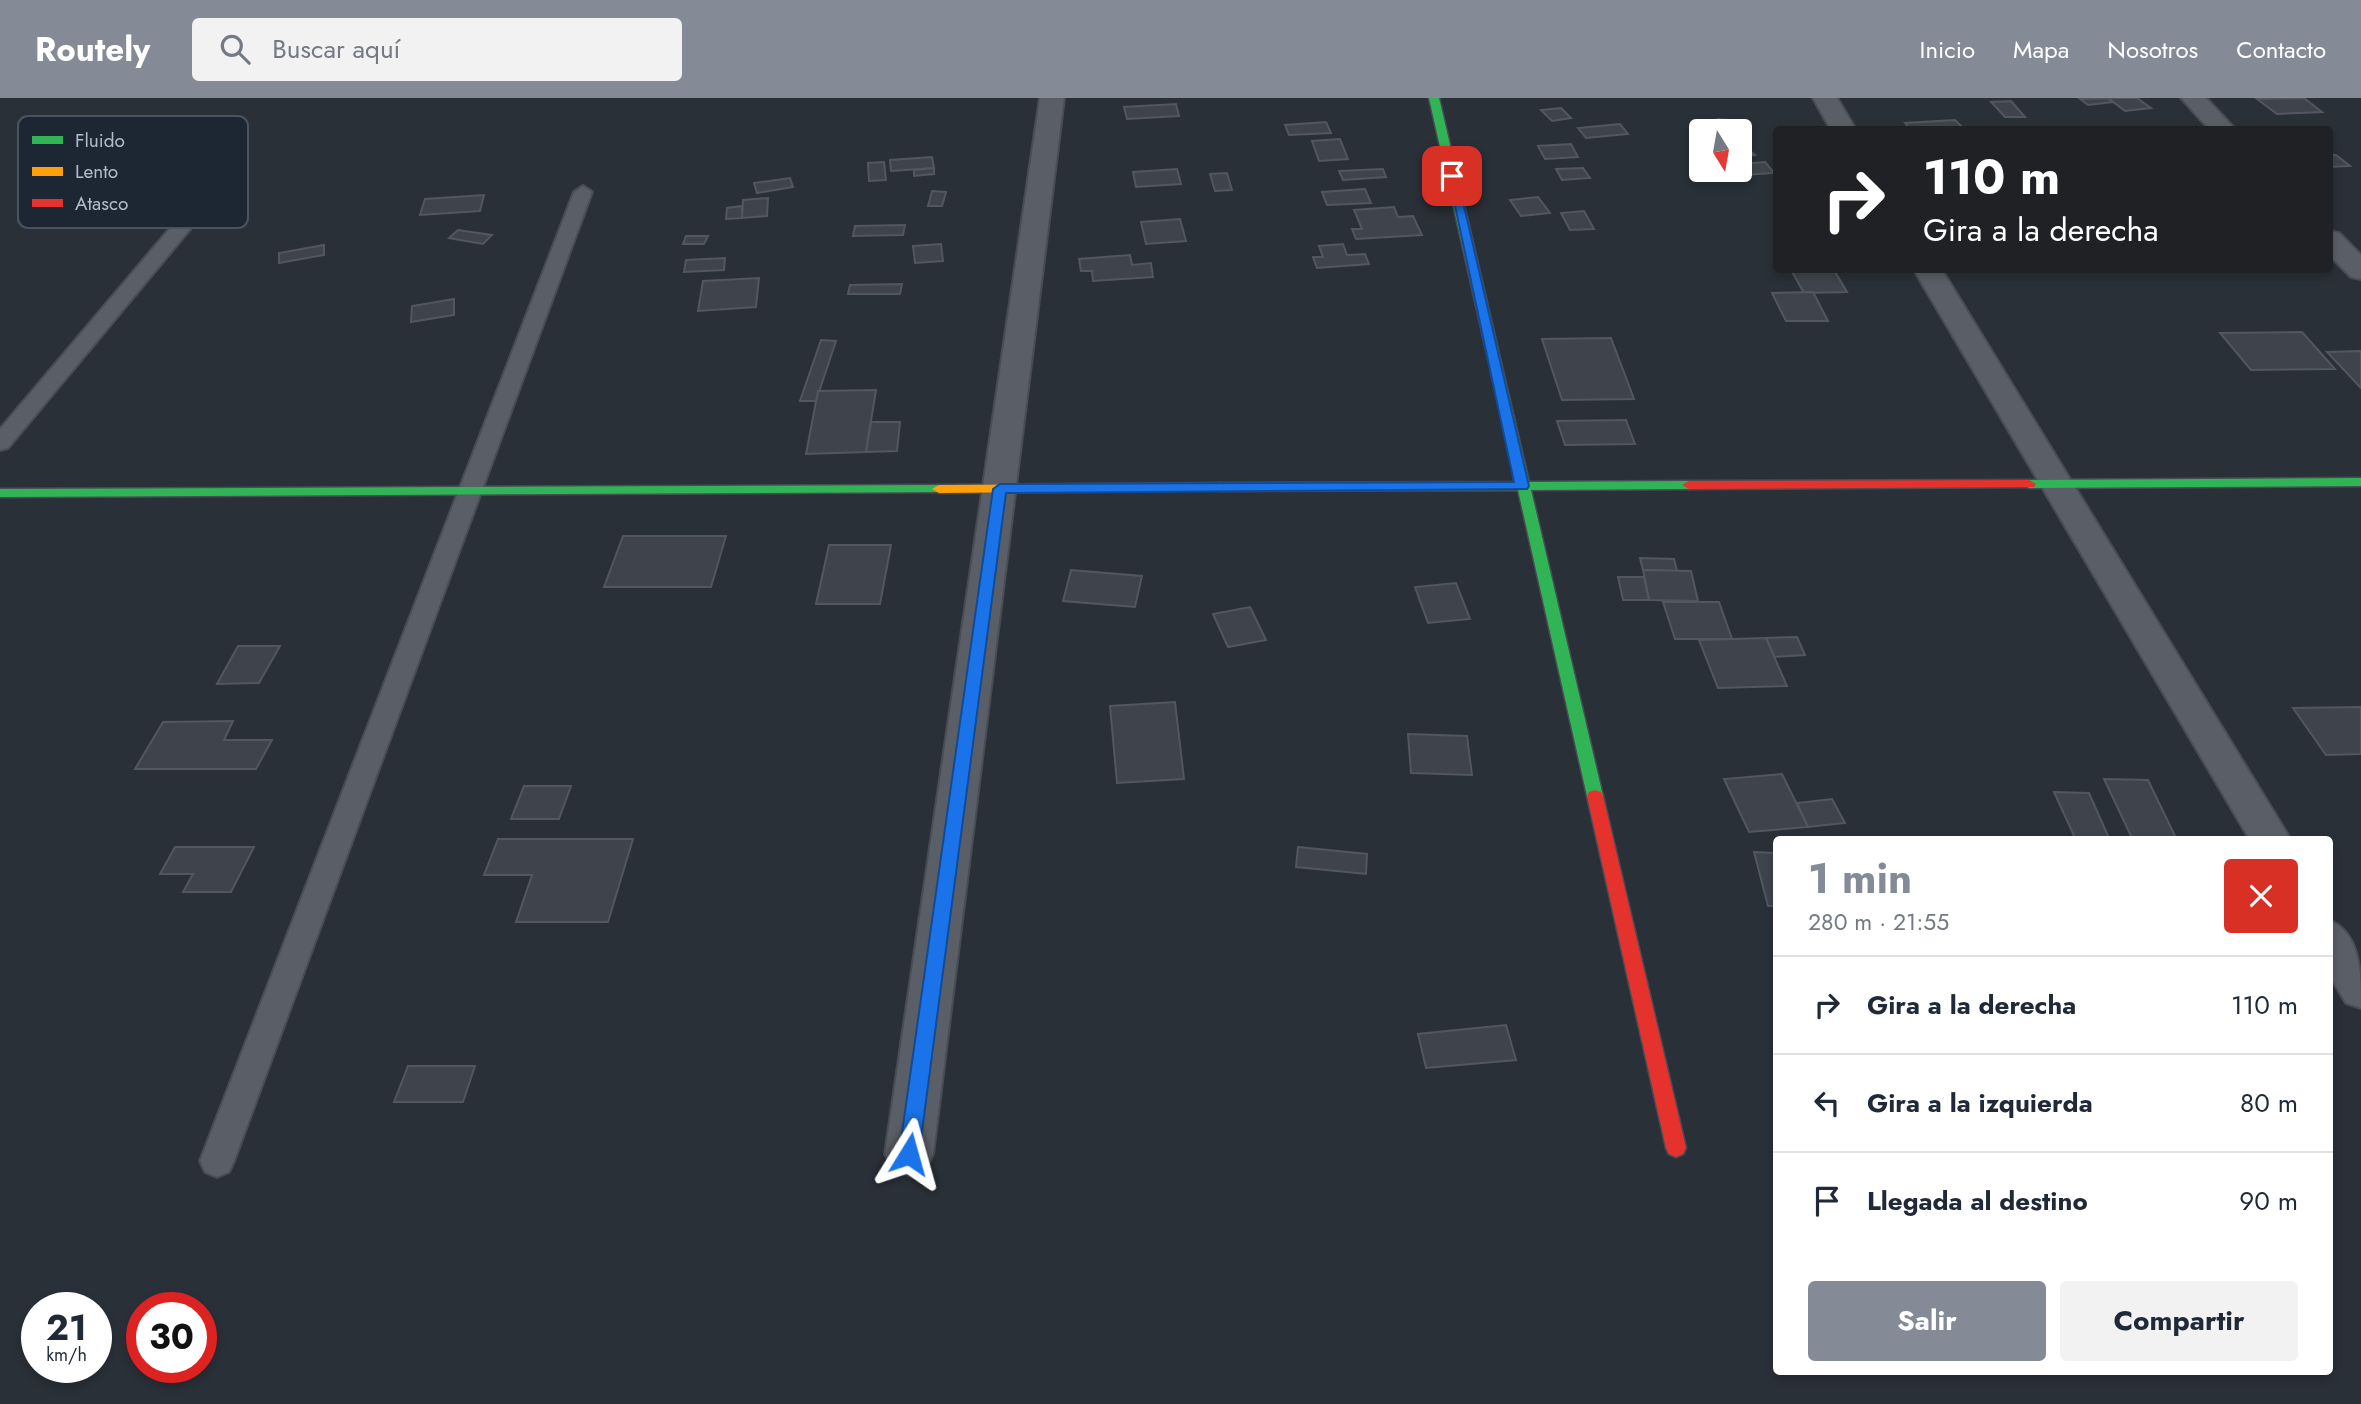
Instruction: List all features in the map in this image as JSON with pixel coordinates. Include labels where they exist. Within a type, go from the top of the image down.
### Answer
[{"type":"street","points":[[909,1154],[1052,98]]},
{"type":"street","points":[[1434,98],[1676,1148]]},
{"type":"street","points":[[1825,98],[1842,126]]},
{"type":"street","points":[[2193,98],[2220,126]]},
{"type":"street","points":[[2333,243],[2361,271]]},
{"type":"street","points":[[1930,273],[2269,836]]},
{"type":"street","points":[[0,493],[2361,482]]},
{"type":"street","points":[[2333,944],[2361,990]]},
{"type":"lane","points":[[217,1160],[583,192]]},
{"type":"lane","points":[[0,443],[181,228]]},
{"type":"building","points":[[2108,98],[2113,102],[2088,105],[2080,99]]},
{"type":"building","points":[[2108,98],[2137,98],[2151,108],[2125,111]]},
{"type":"building","points":[[2304,98],[2322,112],[2277,114],[2257,99]]},
{"type":"building","points":[[2011,101],[2025,117],[2005,117],[1991,102]]},
{"type":"building","points":[[1176,104],[1179,116],[1127,119],[1124,107]]},
{"type":"building","points":[[1561,108],[1571,118],[1552,121],[1541,110]]},
{"type":"building","points":[[1955,120],[1961,126],[1908,126],[1905,123]]},
{"type":"building","points":[[1326,122],[1331,133],[1289,135],[1285,125]]},
{"type":"building","points":[[1620,124],[1628,134],[1586,138],[1578,128]]},
{"type":"building","points":[[1340,139],[1348,159],[1319,161],[1312,141]]},
{"type":"building","points":[[1571,144],[1578,157],[1545,159],[1538,146]]},
{"type":"building","points":[[2333,155],[2336,155],[2350,166],[2333,167]]},
{"type":"building","points":[[932,157],[934,168],[891,171],[890,160]]},
{"type":"building","points":[[884,162],[886,180],[869,181],[868,163]]},
{"type":"building","points":[[1765,162],[1773,173],[1752,174],[1752,163]]},
{"type":"building","points":[[934,168],[934,174],[914,176],[914,170]]},
{"type":"building","points":[[1583,168],[1590,178],[1562,180],[1556,169]]},
{"type":"building","points":[[1177,169],[1181,184],[1136,187],[1133,172]]},
{"type":"building","points":[[1383,169],[1386,177],[1343,180],[1339,171]]},
{"type":"building","points":[[1227,173],[1232,190],[1215,191],[1210,174]]},
{"type":"building","points":[[790,178],[793,187],[757,193],[754,183]]},
{"type":"building","points":[[1365,189],[1371,203],[1327,205],[1322,192]]},
{"type":"building","points":[[932,191],[946,192],[942,206],[928,206]]},
{"type":"building","points":[[484,195],[480,211],[420,215],[425,199]]},
{"type":"building","points":[[1538,197],[1550,213],[1521,216],[1510,200]]},
{"type":"building","points":[[768,198],[767,216],[742,218],[743,200]]},
{"type":"building","points":[[742,206],[742,218],[726,219],[727,208]]},
{"type":"building","points":[[1394,207],[1398,217],[1413,216],[1422,235],[1356,239],[1352,229],[1362,229],[1354,210]]},
{"type":"building","points":[[1584,211],[1594,229],[1570,230],[1561,213]]},
{"type":"building","points":[[1180,219],[1186,241],[1146,244],[1141,222]]},
{"type":"building","points":[[905,225],[903,235],[853,236],[855,226]]},
{"type":"building","points":[[458,230],[492,235],[483,244],[449,238]]},
{"type":"building","points":[[686,236],[708,236],[704,244],[683,244]]},
{"type":"building","points":[[941,244],[943,261],[915,263],[913,246]]},
{"type":"building","points":[[1343,244],[1347,255],[1365,254],[1369,264],[1317,268],[1313,257],[1323,257],[1319,246]]},
{"type":"building","points":[[324,245],[324,255],[279,263],[279,253]]},
{"type":"building","points":[[1130,255],[1132,265],[1151,263],[1153,277],[1093,281],[1092,271],[1081,271],[1079,259]]},
{"type":"building","points":[[725,258],[724,270],[684,272],[686,260]]},
{"type":"building","points":[[1793,273],[1836,273],[1847,292],[1804,293]]},
{"type":"building","points":[[759,278],[756,307],[698,311],[703,281]]},
{"type":"building","points":[[902,284],[900,294],[848,294],[850,285]]},
{"type":"building","points":[[1813,292],[1828,321],[1786,321],[1772,293]]},
{"type":"building","points":[[454,299],[454,315],[411,322],[412,306]]},
{"type":"building","points":[[2302,332],[2335,369],[2251,370],[2220,333]]},
{"type":"building","points":[[1611,338],[1634,399],[1562,400],[1542,339]]},
{"type":"building","points":[[821,340],[836,341],[816,401],[800,401]]},
{"type":"building","points":[[2361,351],[2361,388],[2327,352]]},
{"type":"building","points":[[876,390],[866,452],[806,454],[818,391]]},
{"type":"building","points":[[1626,420],[1635,444],[1565,445],[1557,421]]},
{"type":"building","points":[[871,422],[900,422],[897,451],[866,452]]},
{"type":"building","points":[[623,536],[726,536],[711,587],[604,587]]},
{"type":"building","points":[[829,545],[891,545],[880,604],[816,604]]},
{"type":"building","points":[[1640,558],[1674,559],[1677,571],[1643,570]]},
{"type":"building","points":[[1071,570],[1142,576],[1135,607],[1063,601]]},
{"type":"building","points":[[1643,570],[1691,571],[1698,601],[1649,600]]},
{"type":"building","points":[[1618,577],[1644,577],[1649,600],[1623,600]]},
{"type":"building","points":[[1456,583],[1470,619],[1428,623],[1415,587]]},
{"type":"building","points":[[1663,602],[1719,602],[1732,639],[1675,639]]},
{"type":"building","points":[[1250,607],[1266,640],[1228,647],[1213,614]]},
{"type":"building","points":[[1797,637],[1805,655],[1774,657],[1766,638]]},
{"type":"building","points":[[1766,638],[1787,686],[1718,688],[1699,640]]},
{"type":"building","points":[[238,646],[280,646],[259,683],[217,684]]},
{"type":"building","points":[[1175,702],[1184,779],[1117,783],[1110,706]]},
{"type":"building","points":[[2361,707],[2361,754],[2326,755],[2293,708]]},
{"type":"building","points":[[233,721],[224,740],[272,740],[256,769],[135,769],[163,722]]},
{"type":"building","points":[[1408,734],[1467,736],[1472,775],[1411,773]]},
{"type":"building","points":[[1782,774],[1808,827],[1749,832],[1724,779]]},
{"type":"building","points":[[2104,779],[2148,780],[2175,836],[2131,836]]},
{"type":"building","points":[[524,786],[571,786],[559,819],[511,819]]},
{"type":"building","points":[[2054,792],[2089,793],[2108,836],[2074,836]]},
{"type":"building","points":[[1832,799],[1845,823],[1808,827],[1797,803]]},
{"type":"building","points":[[498,839],[633,839],[608,922],[516,922],[532,875],[484,875]]},
{"type":"building","points":[[175,847],[254,847],[231,892],[183,892],[193,874],[160,874]]},
{"type":"building","points":[[1298,847],[1367,854],[1366,874],[1296,867]]},
{"type":"building","points":[[1754,852],[1773,853],[1773,906],[1768,906]]},
{"type":"building","points":[[1506,1025],[1516,1060],[1426,1068],[1418,1034]]},
{"type":"building","points":[[408,1066],[475,1066],[463,1102],[394,1102]]},
{"type":"traffic: fast","points":[[1434,98],[1595,796]]},
{"type":"traffic: fast","points":[[2029,484],[2361,482]]},
{"type":"traffic: fast","points":[[1219,487],[1689,485]]},
{"type":"traffic: fast","points":[[0,493],[939,489]]},
{"type":"traffic: slow","points":[[939,489],[1219,487]]},
{"type":"traffic: jam","points":[[1689,485],[2029,484]]},
{"type":"traffic: jam","points":[[1595,796],[1676,1148]]},
{"type":"route","points":[[909,1154],[1000,489],[1522,486],[1452,176]]}]
